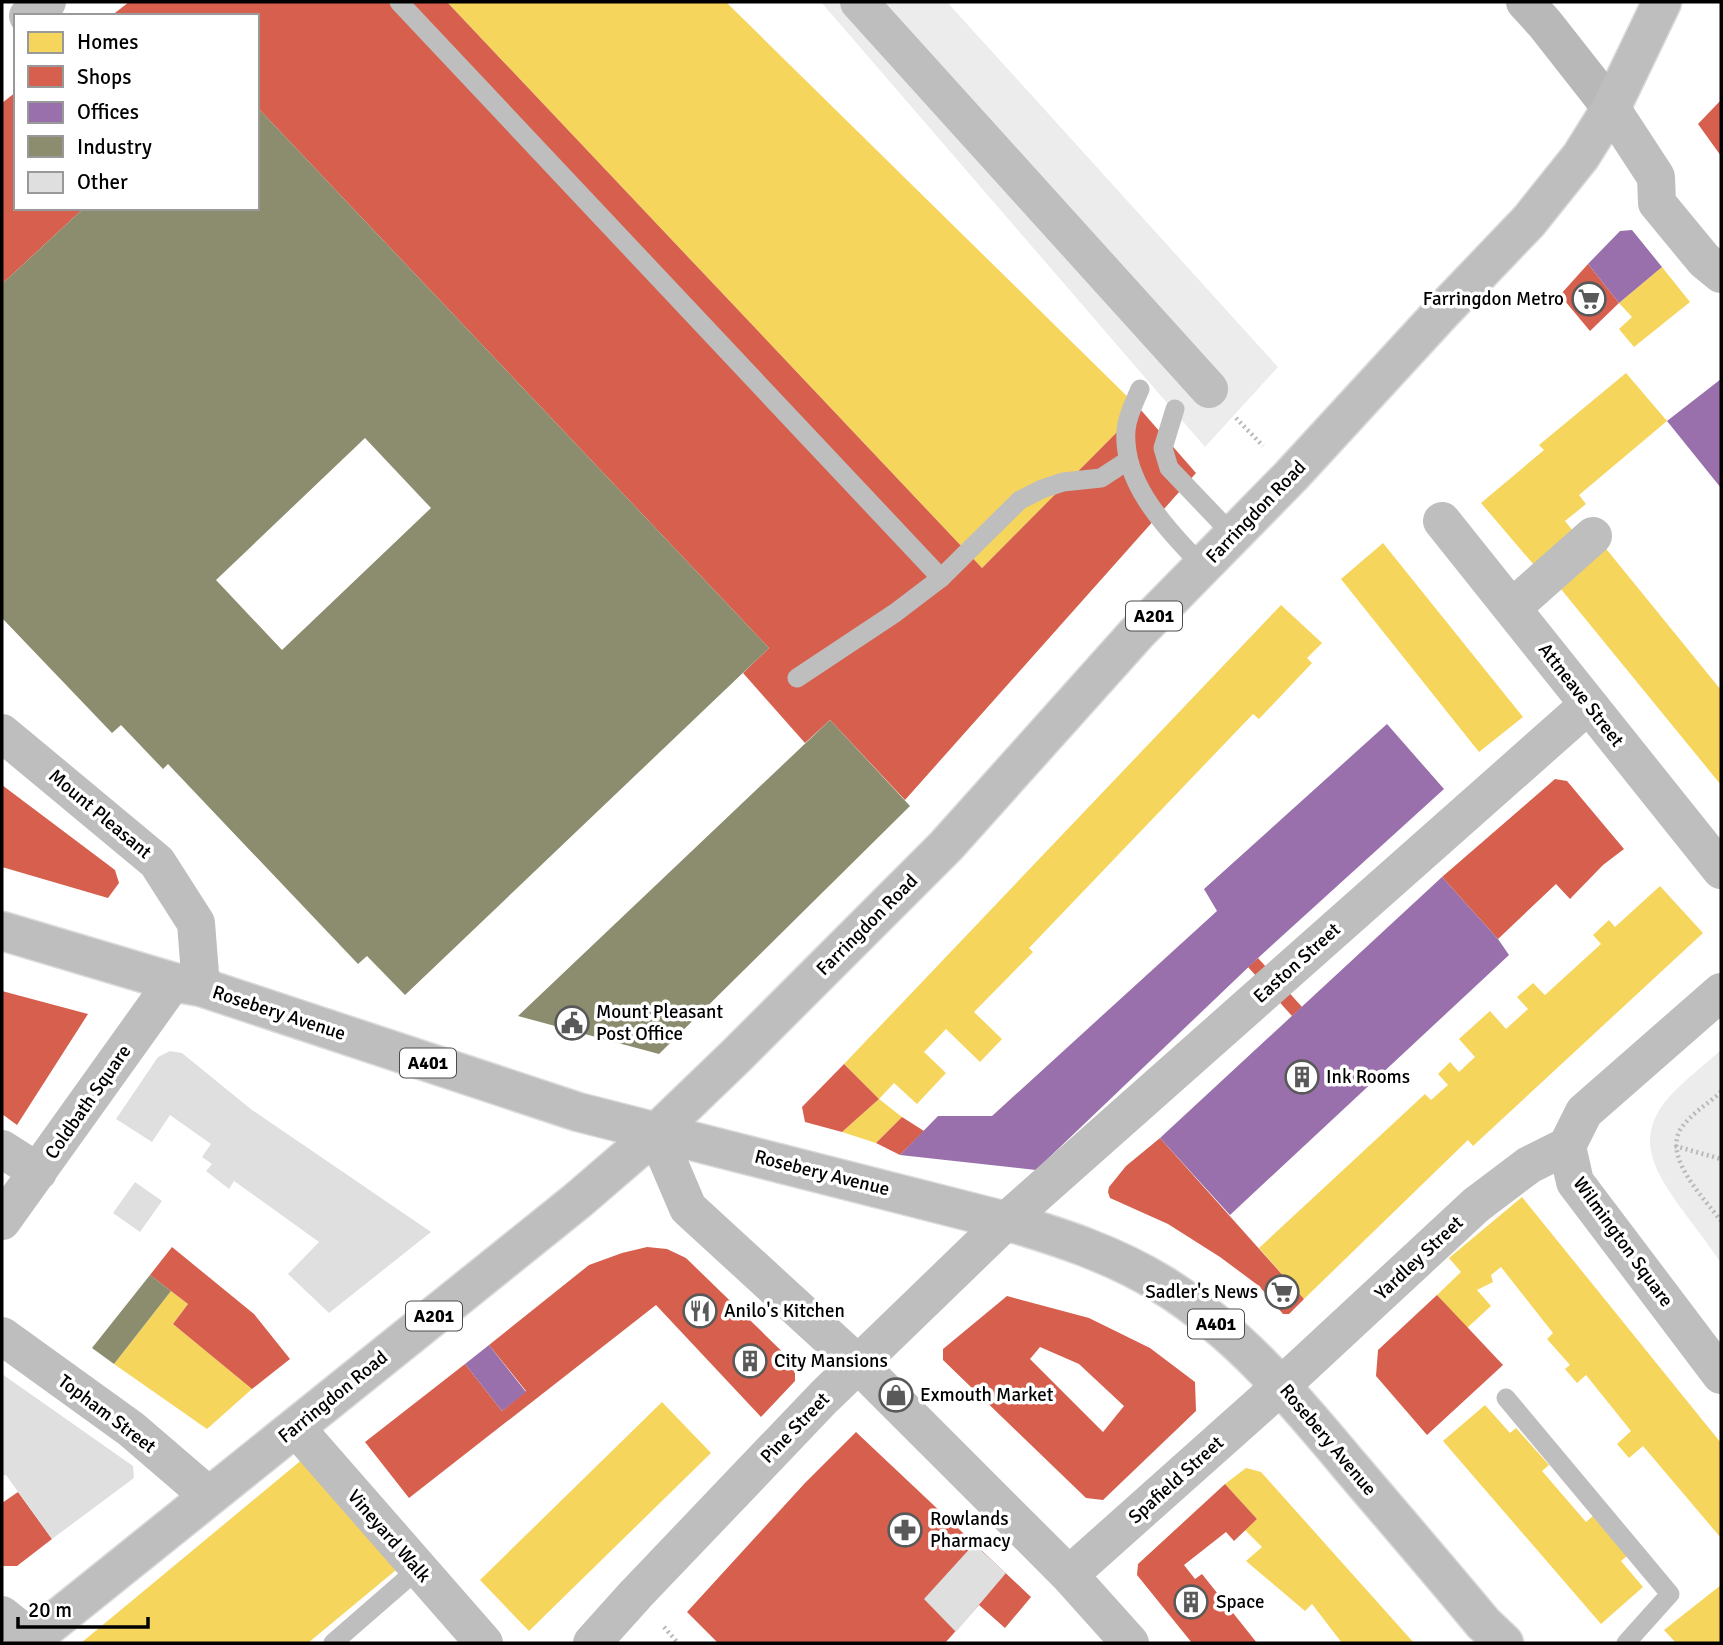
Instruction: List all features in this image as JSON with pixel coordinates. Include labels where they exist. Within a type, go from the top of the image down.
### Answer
[{"type":"main road","points":[[1525,2],[1611,108]]},
{"type":"street","points":[[31,14],[47,2]]},
{"type":"street","points":[[859,2],[1209,389]]},
{"type":"street","name":"A201","points":[[1611,108],[1662,2]]},
{"type":"street","points":[[1611,108],[1656,177],[1657,202],[1704,260],[1721,274]]},
{"type":"street","name":"Farringdon Road","points":[[30,1641],[577,1201],[656,1133],[736,1056],[946,846],[1136,634],[1291,476],[1529,220],[1581,156],[1611,108]]},
{"type":"street","name":"Attneave Street","points":[[1442,521],[1721,870]]},
{"type":"street","points":[[1513,607],[1593,536]]},
{"type":"street","name":"Easton Street","points":[[1006,1221],[1588,705]]},
{"type":"street","name":"Mount Pleasant","points":[[2,733],[158,862],[196,923],[187,985]]},
{"type":"street","name":"Rosebery Avenue","points":[[2,931],[187,985],[578,1112],[1006,1221],[1066,1239],[1112,1259],[1163,1285],[1227,1332],[1282,1385],[1483,1623],[1504,1643]]},
{"type":"street","name":"Coldbath Square","points":[[2,1222],[38,1172],[187,985]]},
{"type":"street","points":[[1567,1146],[1584,1112],[1721,992]]},
{"type":"street","points":[[656,1133],[688,1208],[857,1363],[1069,1575],[1130,1643]]},
{"type":"street","name":"Wilmington Square","points":[[1567,1146],[1575,1182],[1721,1375]]},
{"type":"street","name":"Yardley Street","points":[[1282,1385],[1476,1205],[1529,1165],[1567,1146]]},
{"type":"street","points":[[2,1149],[38,1172]]},
{"type":"street","name":"Pine Street","points":[[592,1643],[857,1363],[1006,1221]]},
{"type":"street","name":"Topham Street","points":[[2,1336],[131,1429],[209,1496]]},
{"type":"street","name":"Spafield Street","points":[[1069,1575],[1282,1385]]},
{"type":"street","name":"Vineyard Walk","points":[[296,1428],[484,1643]]},
{"type":"street","points":[[2,1615],[30,1641]]},
{"type":"lane","points":[[399,2],[941,578]]},
{"type":"lane","points":[[1140,389],[1126,428],[1128,461],[1161,521],[1203,567]]},
{"type":"lane","points":[[1175,409],[1163,448],[1169,468],[1233,534]]},
{"type":"lane","points":[[797,678],[895,613],[941,578],[1020,500],[1063,482],[1101,478],[1128,461]]},
{"type":"lane","points":[[1506,1398],[1670,1594],[1626,1643]]},
{"type":"lane","points":[[332,1643],[418,1569]]},
{"type":"path","points":[[1721,1091],[1680,1130],[1675,1146],[1679,1163],[1721,1221]]},
{"type":"path","points":[[1675,1146],[1721,1159]]},
{"type":"path","points":[[663,1626],[678,1643]]},
{"type":"shaded area","points":[[821,2],[947,2],[1278,367],[1205,447]]},
{"type":"shaded area","points":[[1721,1050],[1721,1263],[1664,1183],[1652,1156],[1650,1142],[1658,1112],[1669,1097]]},
{"type":"building: Homes","points":[[447,2],[726,2],[1140,409],[982,568]]},
{"type":"building: Homes","points":[[1662,267],[1690,302],[1634,347],[1619,329],[1632,317],[1619,303]]},
{"type":"building: Homes","points":[[1626,373],[1667,421],[1579,495],[1586,504],[1565,521],[1573,531],[1534,565],[1481,503],[1544,450],[1539,445]]},
{"type":"building: Homes","points":[[1383,543],[1523,717],[1479,752],[1341,579]]},
{"type":"building: Homes","points":[[1603,545],[1721,690],[1721,785],[1556,583]]},
{"type":"building: Homes","points":[[1281,605],[1322,643],[1307,658],[1312,663],[1259,719],[1253,714],[1029,948],[1033,952],[974,1012],[1002,1039],[980,1062],[946,1029],[924,1052],[946,1073],[917,1104],[894,1083],[879,1099],[844,1064]]},
{"type":"building: Homes","points":[[1660,886],[1703,933],[1473,1146],[1468,1140],[1304,1299],[1259,1248],[1425,1094],[1431,1100],[1448,1085],[1438,1074],[1450,1062],[1459,1072],[1475,1057],[1459,1039],[1490,1011],[1506,1029],[1528,1009],[1517,997],[1533,983],[1545,995],[1601,944],[1593,935],[1609,920],[1615,927]]},
{"type":"building: Homes","points":[[879,1099],[902,1117],[876,1143],[842,1132]]},
{"type":"building: Homes","points":[[1522,1197],[1721,1443],[1721,1538],[1643,1446],[1629,1458],[1617,1444],[1631,1431],[1586,1375],[1577,1383],[1565,1369],[1570,1365],[1547,1339],[1553,1333],[1501,1267],[1491,1275],[1493,1282],[1477,1290],[1491,1306],[1467,1328],[1437,1295],[1461,1272],[1449,1258]]},
{"type":"building: Homes","points":[[171,1291],[188,1304],[173,1324],[252,1389],[207,1429],[114,1364]]},
{"type":"building: Homes","points":[[662,1402],[711,1453],[529,1631],[480,1580]]},
{"type":"building: Homes","points":[[1485,1405],[1510,1433],[1516,1428],[1549,1465],[1542,1471],[1586,1522],[1593,1516],[1627,1556],[1621,1561],[1643,1587],[1601,1624],[1443,1441]]},
{"type":"building: Homes","points":[[304,1458],[396,1570],[308,1643],[81,1643]]},
{"type":"building: Homes","points":[[1246,1468],[1261,1472],[1414,1643],[1342,1643],[1312,1604],[1305,1611],[1246,1561],[1262,1547],[1245,1530],[1257,1519],[1225,1484]]},
{"type":"building: Homes","points":[[1721,1585],[1721,1643],[1676,1643],[1664,1630]]},
{"type":"building: Shops","points":[[129,2],[447,2],[982,568],[1140,409],[1196,473],[905,800],[830,720],[805,743],[743,673],[769,648],[259,109],[259,14],[114,14]]},
{"type":"building: Shops","points":[[14,94],[14,210],[82,210],[2,284],[2,103]]},
{"type":"building: Shops","points":[[1721,100],[1721,156],[1698,124]]},
{"type":"building: Shops","name":"Farringdon Metro","points":[[1588,264],[1619,303],[1590,331],[1560,295]]},
{"type":"building: Shops","points":[[1555,779],[1567,781],[1624,849],[1603,865],[1570,899],[1556,884],[1498,939],[1442,877]]},
{"type":"building: Shops","points":[[2,785],[115,870],[119,883],[108,898],[2,867]]},
{"type":"building: Shops","points":[[1258,958],[1302,1007],[1292,1016],[1248,967]]},
{"type":"building: Shops","points":[[2,991],[88,1014],[17,1125],[2,1114]]},
{"type":"building: Shops","points":[[844,1064],[879,1099],[842,1132],[805,1122],[802,1107]]},
{"type":"building: Shops","points":[[902,1117],[924,1131],[900,1155],[876,1143]]},
{"type":"building: Shops","points":[[1160,1138],[1304,1299],[1289,1314],[1283,1314],[1259,1286],[1220,1257],[1168,1224],[1110,1198],[1109,1187],[1126,1166]]},
{"type":"building: Shops","points":[[172,1247],[254,1314],[290,1359],[252,1389],[173,1324],[188,1304],[150,1275]]},
{"type":"building: Shops","points":[[647,1247],[667,1249],[686,1258],[795,1364],[795,1381],[761,1417],[656,1305],[409,1498],[365,1442],[465,1364],[502,1411],[526,1391],[489,1345],[589,1265]]},
{"type":"building: Shops","points":[[1437,1295],[1503,1365],[1427,1435],[1376,1376],[1378,1350]]},
{"type":"building: Shops","points":[[1007,1296],[1089,1318],[1150,1348],[1195,1382],[1196,1411],[1103,1500],[1086,1498],[943,1360],[943,1349]],"holes":[[[1040,1347],[1079,1364],[1124,1406],[1103,1432],[1030,1359]]]},
{"type":"building: Shops","points":[[856,1432],[1031,1597],[1005,1628],[979,1605],[945,1643],[718,1643],[687,1612],[805,1483]]},
{"type":"building: Shops","points":[[1225,1484],[1257,1519],[1234,1541],[1226,1532],[1184,1565],[1195,1579],[1202,1574],[1257,1643],[1192,1643],[1137,1575],[1138,1564]]},
{"type":"building: Shops","points":[[18,1492],[52,1539],[17,1566],[2,1566],[2,1503]]},
{"type":"building: Offices","points":[[1632,230],[1662,267],[1619,303],[1588,264],[1620,231]]},
{"type":"building: Offices","points":[[1721,379],[1721,488],[1667,421]]},
{"type":"building: Offices","points":[[1387,724],[1444,789],[1258,958],[1036,1170],[900,1155],[938,1116],[992,1116],[1217,911],[1204,889]]},
{"type":"building: Offices","name":"Ink Rooms","points":[[1442,877],[1509,955],[1230,1215],[1160,1138]]},
{"type":"building: Offices","points":[[489,1345],[526,1392],[502,1411],[465,1364]]},
{"type":"building: Industry","points":[[259,109],[769,648],[405,995],[367,956],[358,964],[168,764],[163,769],[121,725],[112,733],[2,618],[2,284],[82,210],[259,210]],"holes":[[[365,438],[431,508],[282,650],[216,580]]]},
{"type":"building: Industry","points":[[830,720],[910,806],[659,1054],[518,1016]]},
{"type":"building: Industry","points":[[150,1275],[171,1291],[114,1364],[92,1348]]},
{"type":"building: Other","points":[[170,1051],[182,1053],[252,1110],[431,1232],[329,1313],[288,1274],[319,1242],[234,1181],[229,1189],[206,1171],[212,1164],[202,1157],[211,1144],[170,1115],[152,1142],[116,1119],[158,1057]]},
{"type":"building: Other","points":[[135,1182],[162,1201],[140,1232],[113,1213]]},
{"type":"building: Other","points":[[2,1374],[133,1466],[134,1478],[52,1539],[6,1475],[2,1476]]},
{"type":"building: Other","points":[[974,1544],[1006,1573],[956,1632],[924,1599]]},
{"type":"place","name":"Farringdon Metro","points":[[1589,299]]},
{"type":"place","name":"Mount Pleasant Post Office","points":[[572,1023]]},
{"type":"place","name":"Ink Rooms","points":[[1302,1077]]},
{"type":"place","name":"Sadler's News","points":[[1282,1292]]},
{"type":"place","name":"Anilo's Kitchen","points":[[700,1311]]},
{"type":"place","name":"City Mansions","points":[[750,1361]]},
{"type":"place","name":"Exmouth Market","points":[[896,1395]]},
{"type":"place","name":"Rowlands Pharmacy","points":[[905,1530]]},
{"type":"place","name":"Space","points":[[1191,1602]]}]
